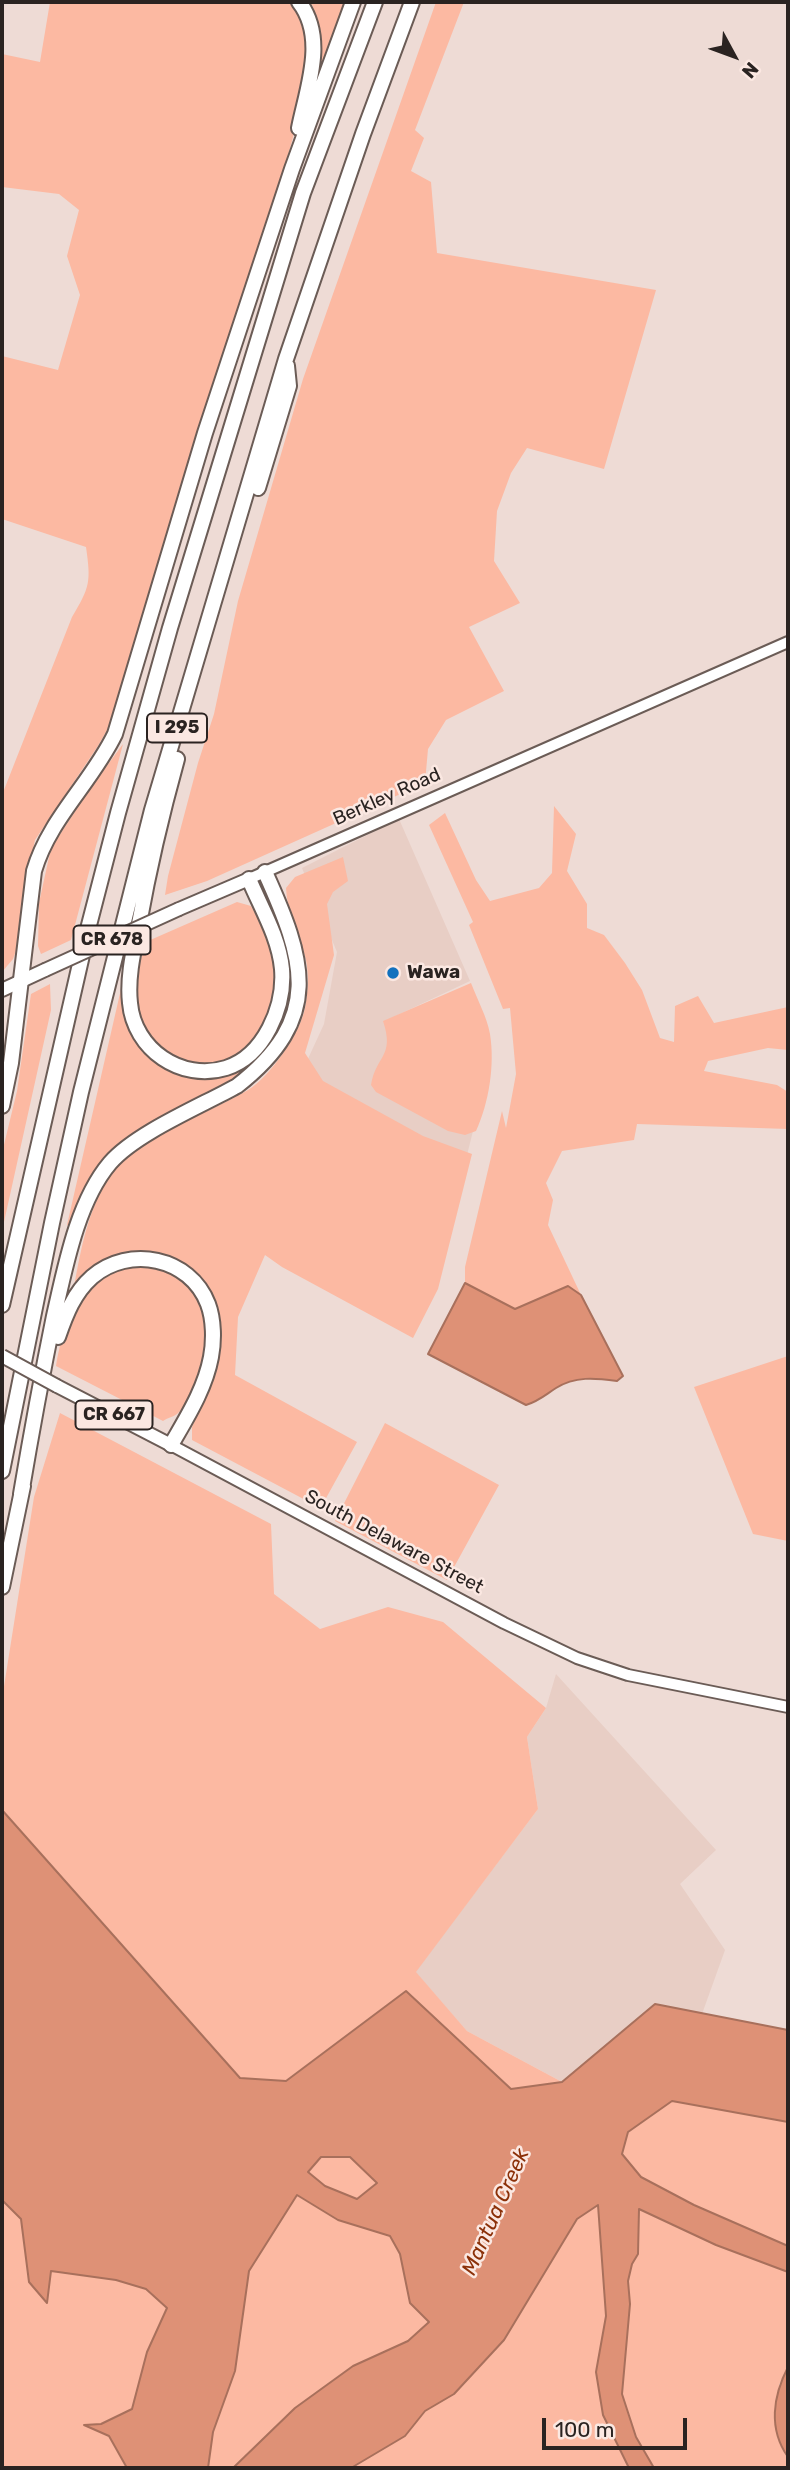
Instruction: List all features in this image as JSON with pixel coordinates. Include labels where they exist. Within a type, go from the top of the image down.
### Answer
[{"type":"highway","points":[[292,169],[314,41],[307,12],[299,2]]},
{"type":"highway","points":[[2,1106],[11,1063],[34,871],[40,852],[54,826],[106,753],[115,734],[205,433],[292,169],[353,2]]},
{"type":"highway","name":"I 295","points":[[2,1305],[85,942],[170,628],[303,193],[374,2]]},
{"type":"highway","name":"I 295","points":[[2,1471],[52,1223],[126,908],[156,796],[286,359],[359,145],[412,2]]},
{"type":"highway","points":[[249,879],[280,953],[282,972],[277,1010],[262,1041],[239,1062],[212,1071],[189,1070],[176,1066],[156,1054],[136,1030],[130,1002],[135,944],[158,828],[174,770],[289,386],[286,359]]},
{"type":"highway","points":[[2,1587],[66,1265],[98,1181],[111,1162],[127,1147],[226,1093],[253,1074],[271,1055],[293,1016],[298,998],[300,971],[295,947],[265,872]]},
{"type":"highway","points":[[21,1494],[55,1345],[67,1310],[92,1276],[111,1264],[150,1258],[167,1263],[191,1279],[209,1306],[212,1341],[207,1373],[196,1400],[171,1445]]},
{"type":"main road","name":"Berkley Road","points":[[2,990],[179,909],[788,642]]},
{"type":"main road","name":"South Delaware Street","points":[[2,1356],[504,1623],[576,1658],[628,1675],[788,1707]]},
{"type":"shaded area","points":[[50,2],[290,2],[305,24],[308,60],[301,106],[279,189],[115,716],[35,840],[24,894],[18,945],[13,959],[2,972],[2,795],[72,617],[86,591],[89,577],[86,547],[2,519],[2,356],[58,370],[80,295],[67,256],[79,210],[59,194],[2,187],[2,54],[40,62]]},
{"type":"shaded area","points":[[308,2],[345,2],[318,79],[313,6]]},
{"type":"shaded area","points":[[436,2],[464,2],[415,130],[424,138],[411,171],[431,182],[437,253],[656,290],[604,469],[527,448],[511,473],[497,511],[494,561],[520,603],[469,627],[504,691],[446,720],[428,749],[425,783],[207,881],[165,895],[198,763],[214,714],[238,601],[303,379]]},
{"type":"shaded area","points":[[123,744],[71,940],[41,954],[38,946],[39,903],[51,848]]},
{"type":"shaded area","points":[[554,806],[576,834],[567,871],[587,904],[587,928],[604,935],[625,963],[642,990],[660,1038],[674,1042],[675,1006],[698,996],[714,1023],[788,1007],[788,1050],[768,1048],[708,1061],[704,1071],[777,1085],[788,1092],[788,1129],[637,1124],[634,1140],[562,1151],[546,1183],[553,1200],[548,1225],[581,1295],[567,1286],[515,1309],[465,1283],[465,1267],[502,1111],[506,1128],[516,1074],[510,1008],[503,1009],[469,925],[473,922],[429,825],[445,813],[476,880],[490,901],[539,888],[552,873]]},
{"type":"shaded area","points":[[399,819],[470,981],[385,1021],[391,1050],[474,1127],[466,1159],[301,1074],[324,1024],[337,952],[302,868]]},
{"type":"shaded area","points":[[343,857],[348,881],[333,892],[327,904],[334,955],[305,1053],[323,1081],[423,1136],[472,1154],[438,1289],[413,1338],[282,1267],[265,1255],[238,1317],[235,1375],[357,1442],[325,1500],[313,1504],[192,1440],[192,1427],[212,1379],[221,1347],[214,1300],[197,1276],[169,1257],[132,1253],[101,1263],[74,1287],[94,1206],[109,1177],[124,1157],[150,1139],[257,1084],[291,1042],[305,1008],[308,978],[306,960],[291,916],[286,888],[295,877]]},
{"type":"shaded area","points":[[237,902],[251,906],[266,938],[274,971],[272,1004],[266,1020],[239,1055],[216,1064],[203,1065],[178,1060],[157,1047],[141,1025],[135,992],[141,958],[148,941]]},
{"type":"shaded area","points":[[471,983],[489,1028],[492,1058],[490,1084],[481,1120],[476,1131],[465,1135],[448,1131],[376,1092],[371,1085],[386,1049],[383,1021]]},
{"type":"shaded area","points":[[50,984],[51,1010],[2,1231],[2,1153],[17,1091],[31,994]]},
{"type":"shaded area","points":[[121,989],[127,1023],[143,1053],[177,1074],[207,1079],[253,1066],[135,1134],[72,1227],[67,1225]]},
{"type":"shaded area","points":[[140,1264],[168,1270],[181,1277],[193,1288],[205,1316],[204,1352],[195,1389],[177,1414],[163,1421],[56,1366],[66,1326],[87,1291],[112,1272]]},
{"type":"shaded area","points":[[788,1356],[788,1541],[753,1534],[694,1387]]},
{"type":"shaded area","points":[[60,1413],[271,1524],[274,1594],[320,1629],[388,1607],[443,1622],[546,1708],[527,1737],[538,1809],[416,1972],[467,2031],[562,2082],[511,2089],[406,1992],[285,2081],[240,2078],[2,1810],[2,1699],[34,1497]]},
{"type":"shaded area","points":[[385,1423],[499,1485],[447,1580],[335,1521]]},
{"type":"shaded area","points":[[556,1674],[716,1850],[680,1884],[725,1950],[702,2014],[655,2005],[562,2082],[467,2031],[415,1972],[538,1809],[527,1737],[546,1708]]},
{"type":"shaded area","points":[[672,2100],[788,2122],[788,2246],[694,2205],[641,2177],[622,2154],[628,2132]]},
{"type":"shaded area","points":[[321,2157],[350,2157],[377,2182],[358,2199],[325,2186],[308,2172]]},
{"type":"shaded area","points":[[296,2195],[338,2220],[390,2236],[400,2254],[410,2303],[429,2322],[408,2341],[353,2366],[295,2408],[233,2468],[208,2468],[213,2432],[235,2371],[249,2271]]},
{"type":"shaded area","points":[[2,2200],[21,2219],[29,2282],[47,2302],[51,2271],[116,2280],[146,2289],[167,2308],[147,2352],[132,2409],[101,2424],[86,2425],[109,2436],[127,2468],[2,2468]]},
{"type":"shaded area","points":[[598,2204],[606,2316],[596,2372],[603,2415],[629,2468],[351,2468],[405,2436],[425,2411],[454,2394],[504,2340],[577,2219]]},
{"type":"shaded area","points":[[639,2209],[694,2235],[788,2272],[788,2367],[779,2385],[781,2447],[788,2457],[788,2468],[654,2468],[636,2437],[622,2394],[630,2304],[628,2281],[632,2264],[638,2254]]},
{"type":"water","points":[[465,1283],[515,1309],[568,1286],[581,1295],[623,1376],[617,1381],[570,1381],[526,1405],[428,1354]]},
{"type":"water","name":"Mantua Creek","points":[[2,1810],[240,2078],[286,2081],[406,1991],[511,2089],[562,2082],[655,2004],[788,2030],[788,2122],[672,2101],[628,2132],[622,2154],[641,2177],[694,2205],[788,2246],[788,2272],[716,2245],[639,2209],[638,2254],[632,2264],[628,2281],[630,2304],[622,2394],[636,2437],[654,2468],[629,2468],[603,2415],[596,2372],[606,2316],[598,2205],[577,2219],[504,2340],[454,2394],[425,2411],[405,2436],[351,2468],[233,2468],[295,2408],[353,2366],[408,2341],[429,2322],[410,2303],[400,2254],[390,2236],[338,2220],[297,2195],[249,2271],[235,2371],[213,2432],[208,2468],[127,2468],[109,2436],[84,2425],[101,2424],[132,2409],[147,2352],[167,2308],[146,2289],[116,2280],[51,2271],[47,2303],[29,2282],[21,2219],[2,2200]],"holes":[[[321,2157],[350,2157],[377,2183],[357,2199],[325,2186],[308,2172]]]},
{"type":"water","points":[[788,2367],[788,2457],[777,2435],[775,2412],[779,2389]]},
{"type":"place","name":"Wawa","points":[[393,973]]}]
